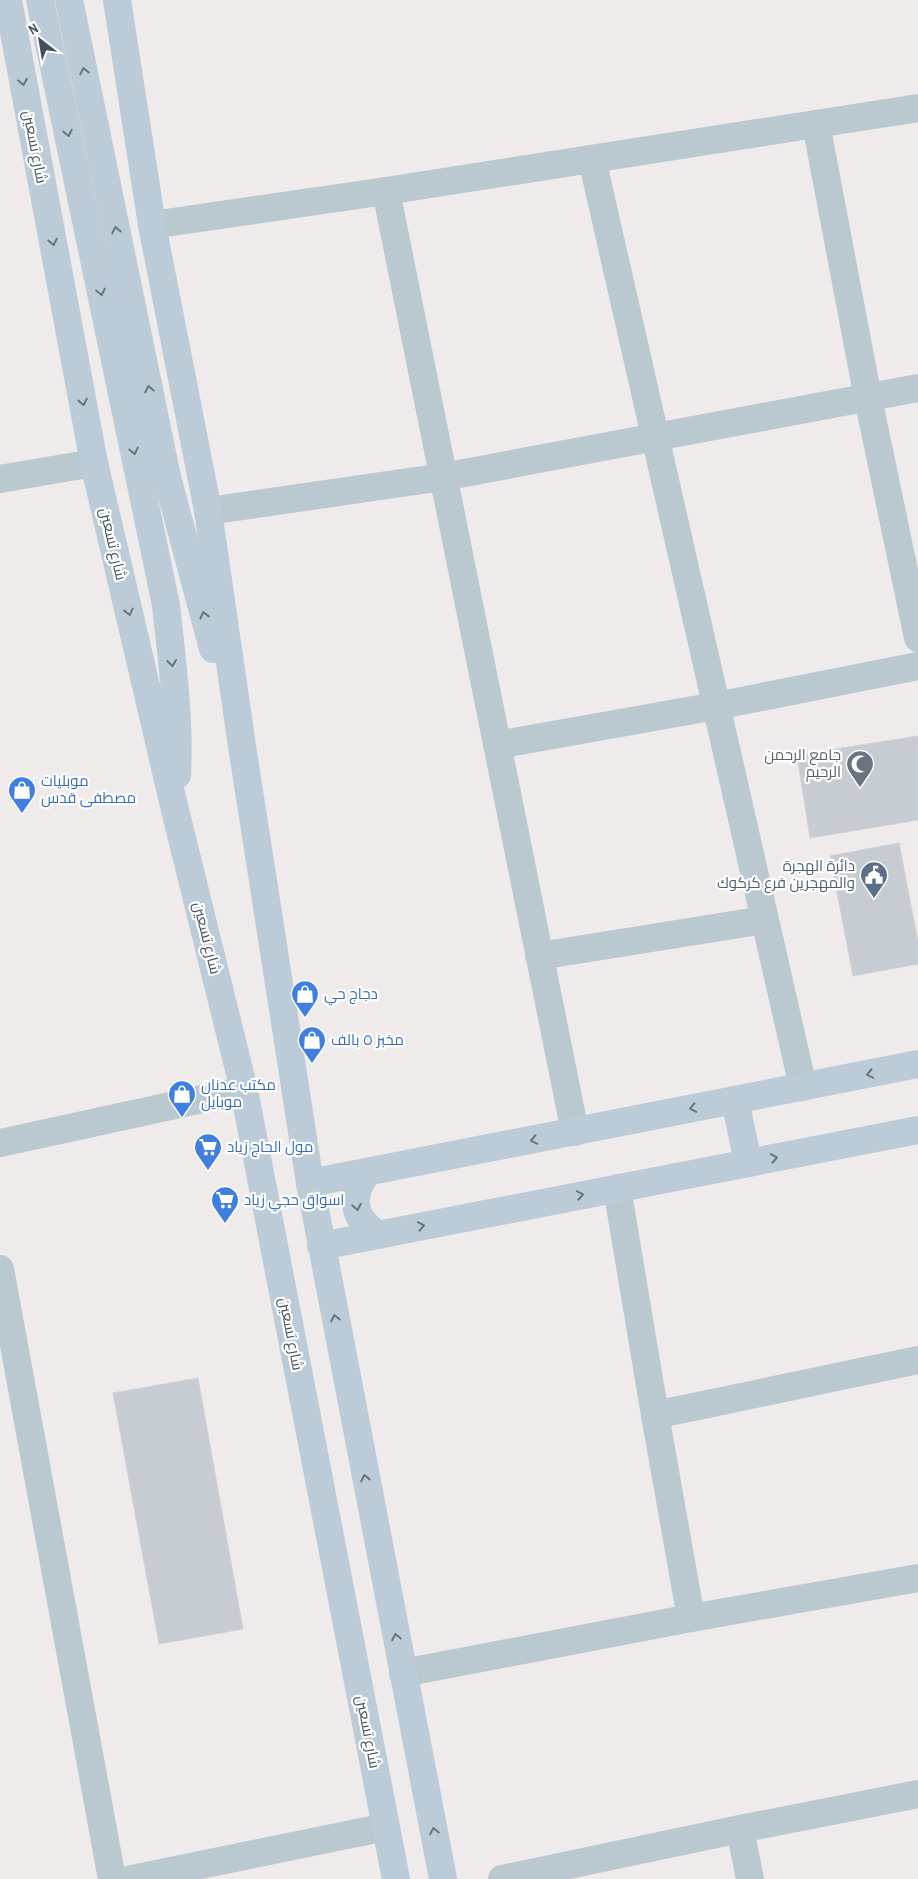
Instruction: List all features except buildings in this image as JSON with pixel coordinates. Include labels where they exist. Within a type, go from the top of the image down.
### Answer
[{"type":"main road","name":"شارع تسعين","points":[[8,0],[94,463],[175,810],[244,1090],[396,1879]]},
{"type":"main road","points":[[40,0],[166,605],[178,746],[175,810]]},
{"type":"main road","points":[[69,0],[167,477],[210,638],[242,746]]},
{"type":"main road","points":[[117,0],[152,225],[208,511],[242,746],[310,1183],[443,1879]]},
{"type":"main road","points":[[310,1183],[366,1174],[918,1064]]},
{"type":"main road","points":[[736,1100],[748,1162]]},
{"type":"main road","points":[[321,1246],[918,1130]]},
{"type":"main road","points":[[366,1174],[359,1183],[356,1207],[360,1219],[368,1228],[379,1235]]},
{"type":"street","points":[[152,225],[386,191],[918,108]]},
{"type":"street","points":[[816,124],[868,398],[918,638]]},
{"type":"street","points":[[592,159],[803,1087]]},
{"type":"street","points":[[386,191],[575,1132]]},
{"type":"street","points":[[208,511],[443,477],[918,388]]},
{"type":"street","points":[[0,479],[94,463]]},
{"type":"street","points":[[497,745],[716,706],[918,666]]},
{"type":"street","points":[[539,956],[764,920]]},
{"type":"street","points":[[0,1143],[244,1090]]},
{"type":"street","points":[[617,1188],[691,1618]]},
{"type":"street","points":[[0,1270],[112,1879]]},
{"type":"street","points":[[655,1415],[918,1360]]},
{"type":"street","points":[[403,1673],[691,1618],[918,1578]]},
{"type":"street","points":[[502,1879],[918,1794]]},
{"type":"street","points":[[132,1879],[386,1828]]},
{"type":"street","points":[[740,1829],[750,1879]]},
{"type":"place","name":"جامع الرحمن الرحيم","points":[[860,788]]},
{"type":"place","name":"موبليات مصطفى قدس","points":[[22,814]]},
{"type":"place","name":"دائرة الهجرة والمهجرين فرع كركوك","points":[[874,899]]},
{"type":"place","name":"دجاج حي","points":[[305,1018]]},
{"type":"place","name":"مخبز ٥ بالف","points":[[312,1064]]},
{"type":"place","name":"مكتب عدنان موبايل","points":[[182,1118]]},
{"type":"place","name":"مول الحاج زياد","points":[[208,1171]]},
{"type":"place","name":"اسواق حجي زياد","points":[[225,1224]]}]
